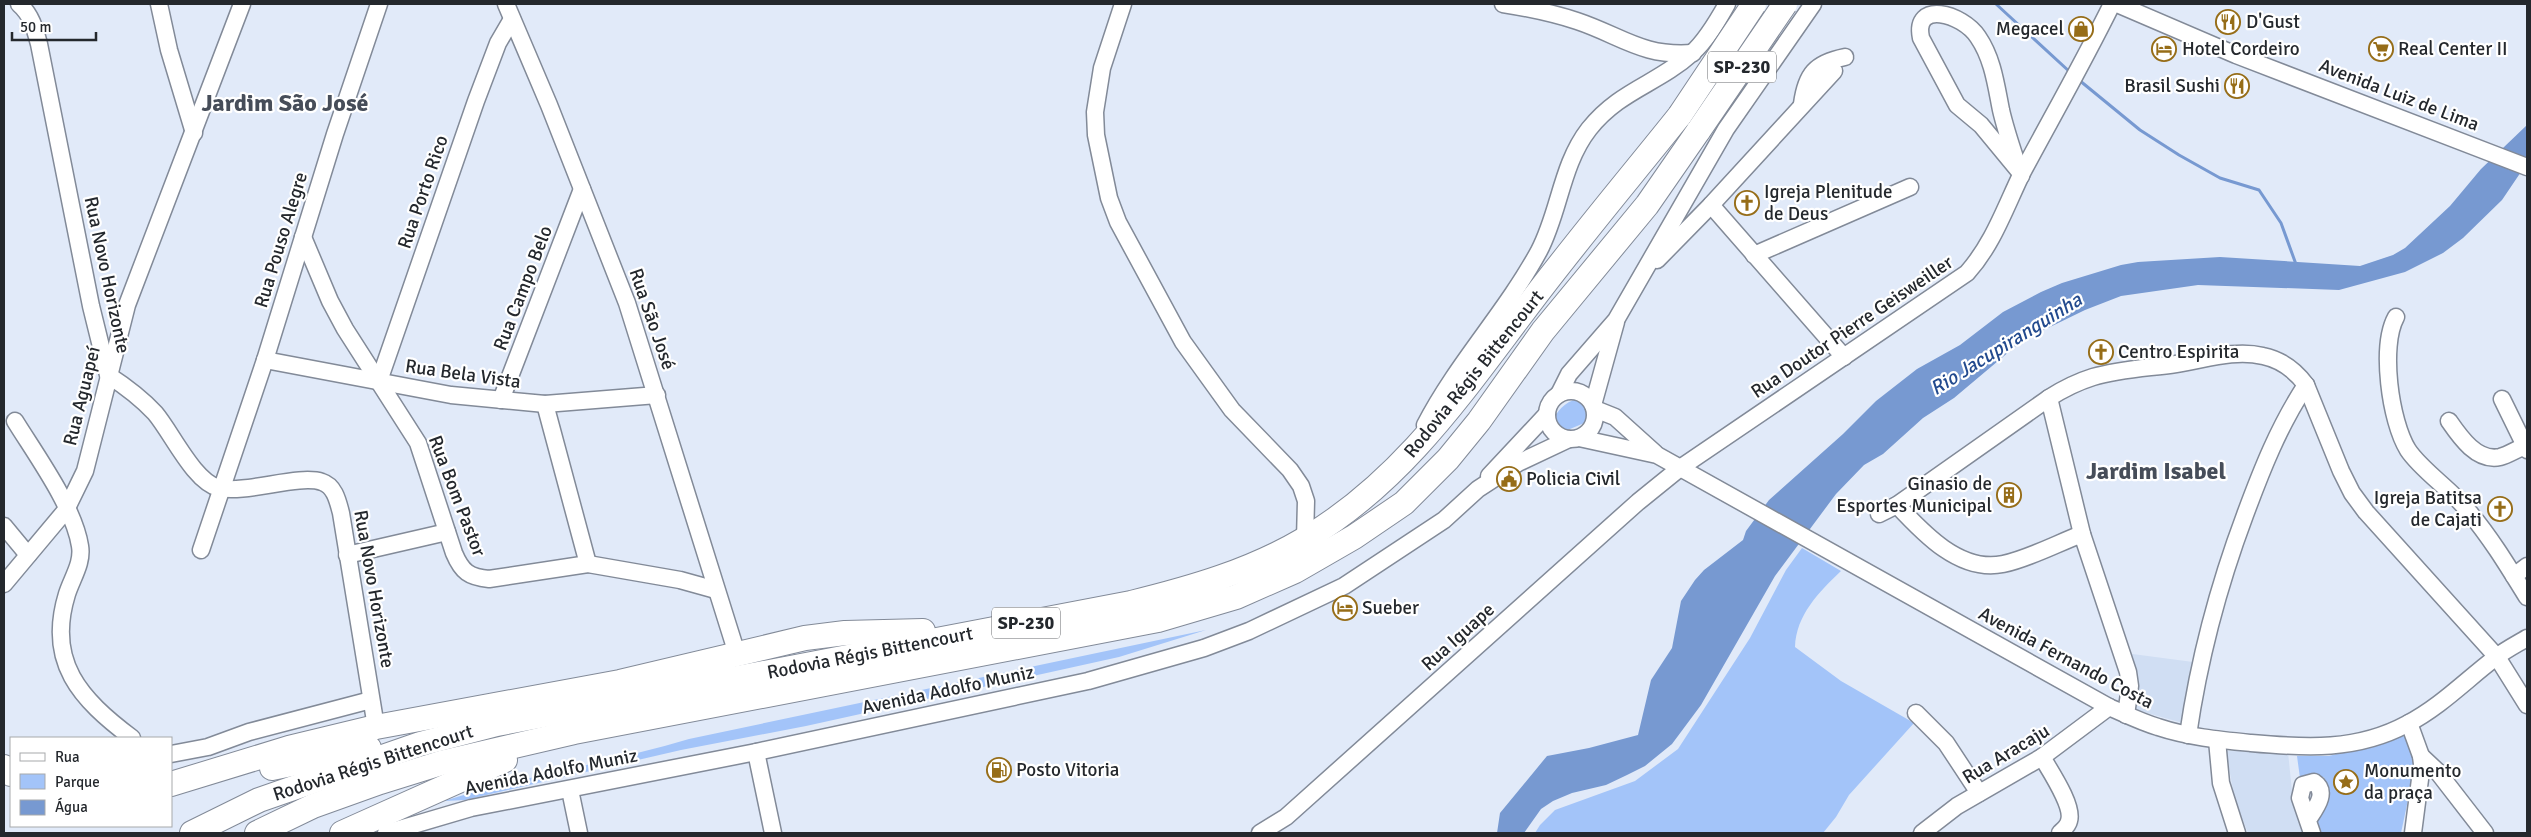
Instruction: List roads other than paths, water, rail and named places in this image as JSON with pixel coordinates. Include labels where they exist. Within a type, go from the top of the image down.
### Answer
[{"type":"highway","name":"Rodovia Régis Bittencourt","points":[[192,833],[259,800],[420,744],[497,724],[1131,603],[1202,585],[1270,558],[1337,519],[1386,479],[1410,456],[1466,389],[1524,310],[1680,115],[1754,4]]},
{"type":"highway","name":"Rodovia Régis Bittencourt","points":[[257,833],[314,806],[380,782],[441,763],[574,732],[1158,620],[1236,597],[1295,571],[1354,537],[1404,503],[1448,459],[1478,421],[1542,331],[1647,205],[1699,130],[1801,8]]},
{"type":"highway","points":[[175,783],[289,748],[376,727],[620,682],[805,638],[845,633],[998,628]]},
{"type":"highway","points":[[342,833],[485,768],[574,732]]},
{"type":"highway","points":[[175,783],[256,771],[378,746],[420,744]]},
{"type":"street","name":"Rua Novo Horizonte","points":[[19,4],[25,9],[34,25],[39,44],[91,306],[108,375],[132,391],[155,413],[193,467],[204,478],[221,488],[312,480],[323,482],[337,498],[376,727]]},
{"type":"street","points":[[159,4],[169,50],[194,133]]},
{"type":"street","name":"Rua Aguapeí","points":[[4,584],[66,510],[85,472],[127,304],[168,192],[194,133],[242,4]]},
{"type":"street","name":"Rua Pouso Alegre","points":[[201,550],[265,360],[302,237],[379,4]]},
{"type":"street","points":[[1123,4],[1102,68],[1095,112],[1096,135],[1109,198],[1118,222],[1183,342],[1232,410],[1290,470],[1301,486],[1306,501],[1305,539]]},
{"type":"street","points":[[1503,4],[1534,9],[1578,21],[1647,50],[1660,53],[1693,53],[1753,92]]},
{"type":"street","name":"Rua Doutor Pierre Geisweiller","points":[[1680,468],[1967,273],[1980,259],[1990,242],[2020,173],[2112,4]]},
{"type":"street","name":"Avenida Luiz de Lima","points":[[2117,4],[2236,55],[2438,131],[2527,167]]},
{"type":"street","points":[[1410,456],[1434,409],[1522,280],[1540,249],[1574,152],[1589,129],[1604,112],[1624,95],[1665,73],[1693,53],[1725,8],[1778,53]]},
{"type":"street","points":[[1574,438],[1553,431],[1548,423],[1548,406],[1559,394],[1569,374],[1616,320],[1701,170],[1726,129],[1778,53],[1801,8]]},
{"type":"street","name":"Rua São José","points":[[509,11],[627,303],[737,654]]},
{"type":"street","name":"Rua Porto Rico","points":[[379,381],[509,11]]},
{"type":"street","points":[[1942,11],[1954,15],[1978,37],[1994,76],[2020,173],[1981,125],[1963,111],[1951,97],[1921,38],[1919,28],[1923,19],[1931,13],[1942,11]]},
{"type":"street","points":[[1802,104],[1804,88],[1815,69],[1824,63],[1845,58]]},
{"type":"street","points":[[1642,275],[1711,205],[1834,71]]},
{"type":"street","points":[[1754,255],[1910,187]]},
{"type":"street","name":"Rua Campo Belo","points":[[501,400],[582,189]]},
{"type":"street","points":[[1711,205],[1844,357]]},
{"type":"street","name":"Rua Bom Pastor","points":[[302,237],[330,301],[418,443],[459,566],[466,574],[475,578],[489,578],[588,564],[680,580],[716,590]]},
{"type":"street","points":[[2396,317],[2390,328],[2390,381],[2394,411],[2407,448],[2416,460],[2452,492],[2470,513],[2527,596]]},
{"type":"street","points":[[1478,489],[1518,463],[1574,438],[1593,426],[1594,407],[1616,320]]},
{"type":"street","points":[[1879,514],[1897,505],[2049,398],[2072,384],[2094,376],[2218,356],[2245,354],[2262,356],[2281,362],[2296,372],[2306,384],[2352,493],[2366,512],[2497,657],[2527,706]]},
{"type":"street","name":"Rua Bela Vista","points":[[265,360],[451,394],[545,404],[657,395]]},
{"type":"street","points":[[2188,735],[2199,664],[2209,621],[2236,539],[2275,436],[2306,384]]},
{"type":"street","points":[[1559,394],[1568,390],[1579,392],[1587,396],[1594,407]]},
{"type":"street","points":[[2049,398],[2082,534],[2128,672],[2130,686],[2126,715]]},
{"type":"street","points":[[2449,421],[2469,445],[2489,458],[2501,457],[2526,448],[2502,398]]},
{"type":"street","points":[[545,404],[588,564]]},
{"type":"street","name":"Avenida Fernando Costa","points":[[1594,407],[1620,420],[1657,455],[1718,491],[2109,707],[2158,727],[2188,735],[2217,740],[2306,748],[2328,747],[2388,734],[2409,724],[2442,702],[2497,657],[2527,638]]},
{"type":"street","points":[[1478,489],[1547,414]]},
{"type":"street","points":[[15,422],[60,494],[80,547],[80,559],[67,594],[61,622],[61,649],[66,668],[75,684],[92,703],[131,737]]},
{"type":"street","name":"Avenida Fernando Costa","points":[[1574,438],[1657,455]]},
{"type":"street","name":"Rua Iguape","points":[[1260,833],[1286,817],[1638,502],[1680,468]]},
{"type":"street","name":"Avenida Adolfo Muniz","points":[[386,833],[471,808],[756,752],[1088,681],[1204,648],[1249,632],[1344,586],[1444,520],[1478,489]]},
{"type":"street","points":[[1897,505],[1928,538],[1950,552],[1989,566],[2004,564],[2082,534]]},
{"type":"street","points":[[4,526],[28,554]]},
{"type":"street","points":[[347,555],[447,532]]},
{"type":"street","points":[[2514,576],[2527,566]]},
{"type":"street","points":[[172,754],[208,747],[249,732],[371,700]]},
{"type":"street","name":"Rua Aracaju","points":[[1922,833],[1945,814],[2042,757],[2109,707]]},
{"type":"street","points":[[1916,713],[1946,743],[1979,793]]},
{"type":"street","points":[[2409,724],[2422,756],[2437,771],[2485,833]]},
{"type":"street","points":[[2217,740],[2221,783],[2237,833]]},
{"type":"street","points":[[756,752],[773,833]]},
{"type":"street","points":[[2413,833],[2422,756]]},
{"type":"street","points":[[2042,757],[2062,793],[2070,815],[2069,823],[2060,833]]},
{"type":"street","points":[[570,790],[580,833]]},
{"type":"water","name":"Rio Jacupiranguinha","points":[[2527,125],[2527,163],[2502,200],[2463,238],[2443,253],[2405,272],[2339,290],[2198,285],[2121,296],[2085,310],[2023,340],[1954,398],[1923,418],[1883,454],[1864,465],[1836,494],[1775,576],[1701,705],[1672,744],[1645,766],[1627,775],[1606,785],[1572,793],[1553,801],[1541,809],[1524,833],[1497,833],[1500,813],[1547,756],[1589,748],[1638,735],[1651,680],[1672,648],[1681,601],[1695,580],[1704,570],[1743,540],[1746,531],[1769,500],[1843,434],[1876,401],[1917,369],[1960,345],[2003,312],[2041,292],[2062,283],[2121,265],[2138,262],[2220,257],[2360,266],[2393,255],[2405,248],[2450,206],[2481,169]]},
{"type":"waterway","points":[[1996,4],[2071,73]]},
{"type":"waterway","points":[[2079,80],[2140,130],[2179,155],[2220,178],[2259,190],[2281,223],[2297,267]]},
{"type":"place","name":"D'Gust","points":[[2228,22]]},
{"type":"place","name":"Megacel","points":[[2081,29]]},
{"type":"place","name":"Hotel Cordeiro","points":[[2164,49]]},
{"type":"place","name":"Real Center II","points":[[2381,49]]},
{"type":"place","name":"Brasil Sushi","points":[[2237,86]]},
{"type":"place","name":"Igreja Plenitude de Deus","points":[[1747,203]]},
{"type":"place","name":"Centro Espirita","points":[[2101,352]]},
{"type":"place","name":"Policia Civil","points":[[1509,479]]},
{"type":"place","name":"Ginasio de Esportes Municipal","points":[[2009,495]]},
{"type":"place","name":"Igreja Batitsa de Cajati","points":[[2500,509]]},
{"type":"place","name":"Sueber","points":[[1345,608]]},
{"type":"place","name":"Posto Vitoria","points":[[999,770]]},
{"type":"place","name":"Monumento da praça","points":[[2346,782]]},
{"type":"district","name":"Jardim São José","points":[[285,103]]},
{"type":"district","name":"Jardim Isabel","points":[[2156,471]]}]
